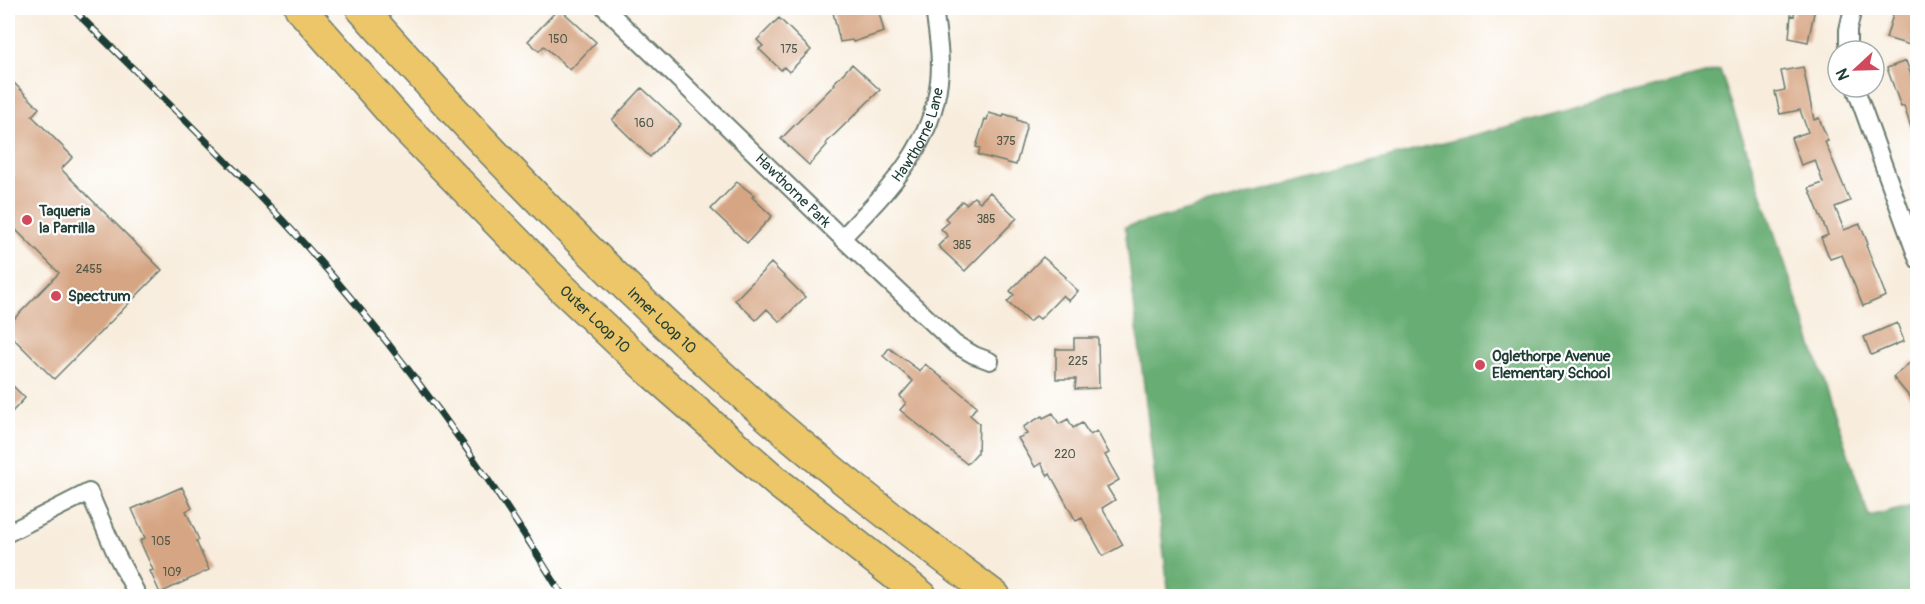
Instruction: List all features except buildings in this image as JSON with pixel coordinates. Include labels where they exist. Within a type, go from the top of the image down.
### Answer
[{"type":"highway","points":[[295,8],[319,31]]},
{"type":"highway","name":"Outer Loop 10","points":[[300,8],[400,122],[483,209],[602,325],[704,419],[778,483],[922,597]]},
{"type":"highway","name":"Inner Loop 10","points":[[361,8],[525,185],[607,268],[759,408],[915,536],[995,597]]},
{"type":"street","name":"Hawthorne Park","points":[[605,8],[955,344],[990,361]]},
{"type":"street","name":"Hawthorne Lane","points":[[842,238],[889,189],[908,165],[921,144],[930,122],[939,80],[939,48],[934,8]]},
{"type":"street","points":[[1848,39],[1853,8]]},
{"type":"street","points":[[1859,99],[1917,260]]},
{"type":"street","points":[[8,533],[88,492],[138,597]]},
{"type":"green space","name":"Oglethorpe Avenue Elementary School","points":[[1720,70],[1869,516],[1917,504],[1917,596],[1169,596],[1125,227]]},
{"type":"railway","points":[[72,8],[243,179],[299,238],[372,323],[440,411],[534,549],[563,596]]},
{"type":"place","name":"Taqueria la Parrilla","points":[[27,220]]},
{"type":"place","name":"Spectrum","points":[[56,296]]},
{"type":"place","name":"Oglethorpe Avenue Elementary School","points":[[1480,365]]}]
